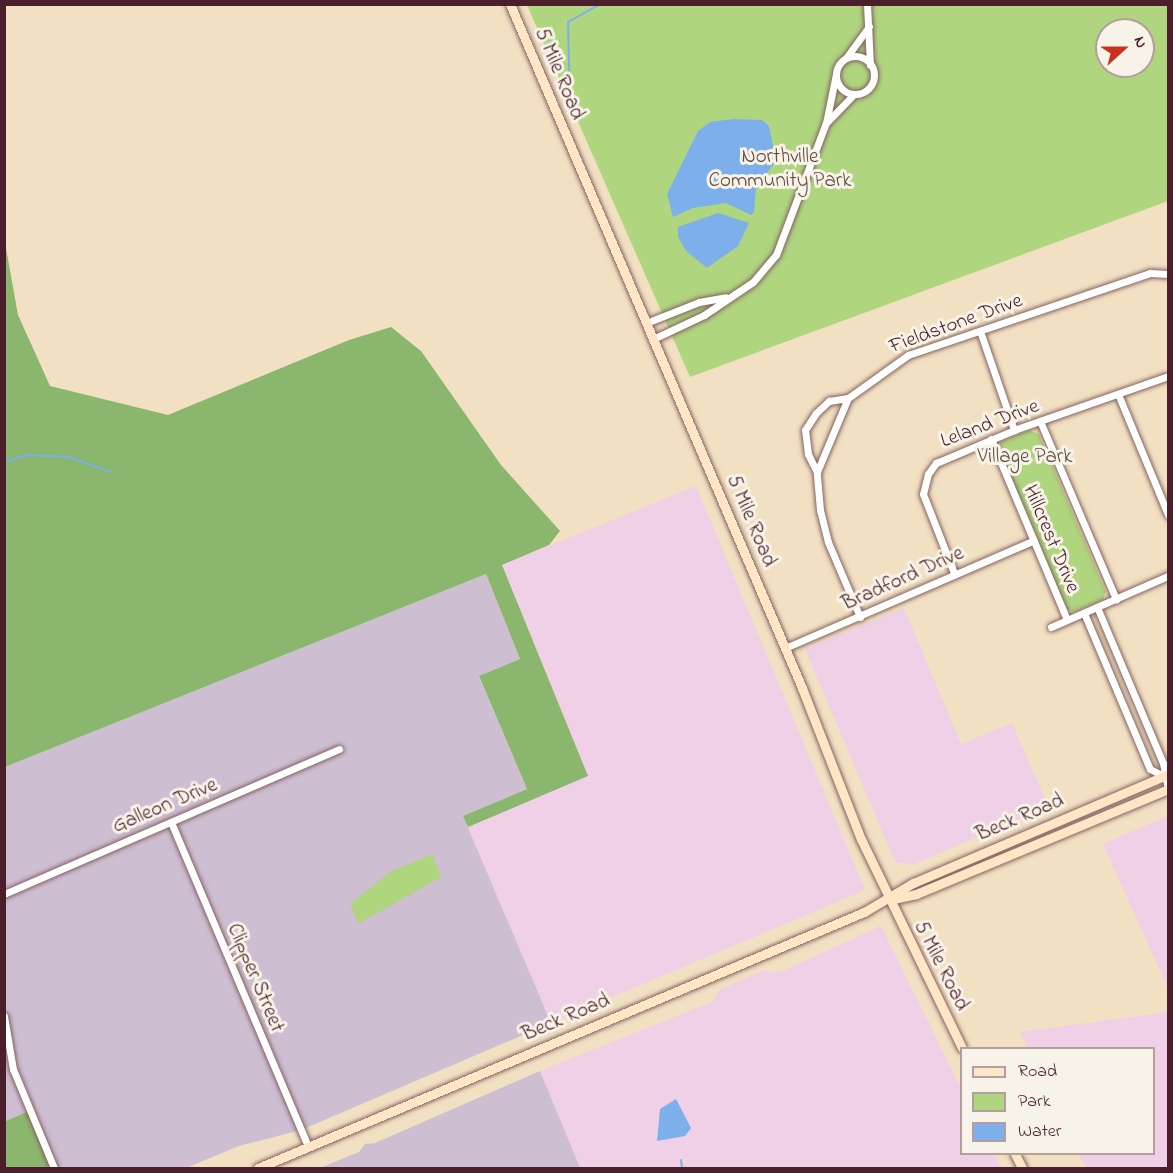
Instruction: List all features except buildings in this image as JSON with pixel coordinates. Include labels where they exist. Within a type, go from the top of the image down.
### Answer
[{"type":"main road","name":"5 Mile Road","points":[[510,4],[785,648],[888,900],[962,1047]]},
{"type":"main road","name":"Beck Road","points":[[888,900],[913,883],[1166,775]]},
{"type":"main road","name":"Beck Road","points":[[258,1168],[888,900],[916,894],[1168,788]]},
{"type":"street","points":[[826,123],[854,94],[869,87],[873,76],[870,65],[870,24],[867,4]]},
{"type":"street","points":[[652,339],[704,315],[753,282],[776,255],[826,123],[836,74],[870,24]]},
{"type":"street","points":[[845,59],[856,57],[870,65]]},
{"type":"street","points":[[836,74],[843,90],[854,94]]},
{"type":"street","name":"Fieldstone Drive","points":[[848,399],[908,355],[1150,273],[1168,274]]},
{"type":"street","points":[[646,323],[699,302],[729,296]]},
{"type":"street","points":[[980,331],[1014,430]]},
{"type":"street","name":"Leland Drive","points":[[954,573],[923,494],[928,474],[948,454],[1168,376]]},
{"type":"street","points":[[1118,394],[1168,515]]},
{"type":"street","points":[[848,399],[818,472],[820,510],[828,542],[860,616]]},
{"type":"street","points":[[818,472],[808,454],[805,430],[816,412],[829,402],[848,399]]},
{"type":"street","points":[[1040,421],[1116,599]]},
{"type":"street","name":"Hillcrest Drive","points":[[991,439],[1067,620]]},
{"type":"street","name":"Bradford Drive","points":[[785,648],[1034,540]]},
{"type":"street","points":[[1051,627],[1168,576]]},
{"type":"street","points":[[1097,607],[1163,763],[1168,788]]},
{"type":"street","points":[[1084,613],[1150,769],[1166,775]]},
{"type":"street","name":"Galleon Drive","points":[[4,894],[339,749]]},
{"type":"street","name":"Clipper Street","points":[[171,822],[308,1147]]},
{"type":"street","points":[[4,1016],[13,1069],[54,1168]]},
{"type":"shaded area","points":[[696,486],[865,890],[551,1023],[463,816],[583,763],[502,565]]},
{"type":"shaded area","points":[[486,574],[520,659],[479,677],[527,789],[463,816],[551,1023],[301,1130],[239,1146],[186,1168],[54,1168],[29,1111],[5,1122],[5,767]]},
{"type":"shaded area","points":[[904,608],[961,744],[1012,723],[1048,806],[912,865],[895,862],[805,649]]},
{"type":"shaded area","points":[[1168,816],[1168,989],[1103,844]]},
{"type":"shaded area","points":[[881,926],[960,1087],[960,1155],[995,1155],[1002,1168],[580,1168],[540,1071],[714,1001],[718,991],[764,970],[774,973]]},
{"type":"shaded area","points":[[1168,1012],[1168,1168],[1086,1168],[1080,1155],[1155,1155],[1155,1047],[1028,1047],[1020,1032]]},
{"type":"shaded area","points":[[540,1071],[580,1168],[320,1168],[359,1152],[365,1144],[375,1143]]},
{"type":"green space","name":"Northville Community Park","points":[[527,5],[1168,5],[1168,201],[690,377]]},
{"type":"green space","points":[[4,237],[18,315],[50,386],[168,415],[349,340],[391,327],[421,351],[501,465],[560,531],[549,545],[502,565],[588,776],[468,827],[463,816],[527,789],[479,676],[520,659],[486,574],[5,767]]},
{"type":"green space","name":"Village Park","points":[[1029,430],[1039,434],[1106,592],[1103,600],[1074,612],[1066,609],[999,450],[1000,442]]},
{"type":"green space","points":[[432,854],[441,877],[358,924],[350,904],[390,872]]},
{"type":"green space","points":[[29,1111],[54,1168],[5,1168],[4,1122]]},
{"type":"water","points":[[733,119],[762,120],[769,126],[776,161],[756,188],[754,212],[751,215],[726,203],[693,208],[673,217],[667,194],[698,131],[710,122]]},
{"type":"water","points":[[718,213],[749,223],[738,246],[707,268],[686,251],[678,237],[678,227]]},
{"type":"water","points":[[676,1099],[691,1128],[685,1136],[657,1141],[660,1109]]},
{"type":"waterway","points":[[570,106],[568,22],[601,4]]},
{"type":"waterway","points":[[4,462],[27,455],[69,457],[110,472]]},
{"type":"waterway","points":[[681,1160],[682,1168]]}]
